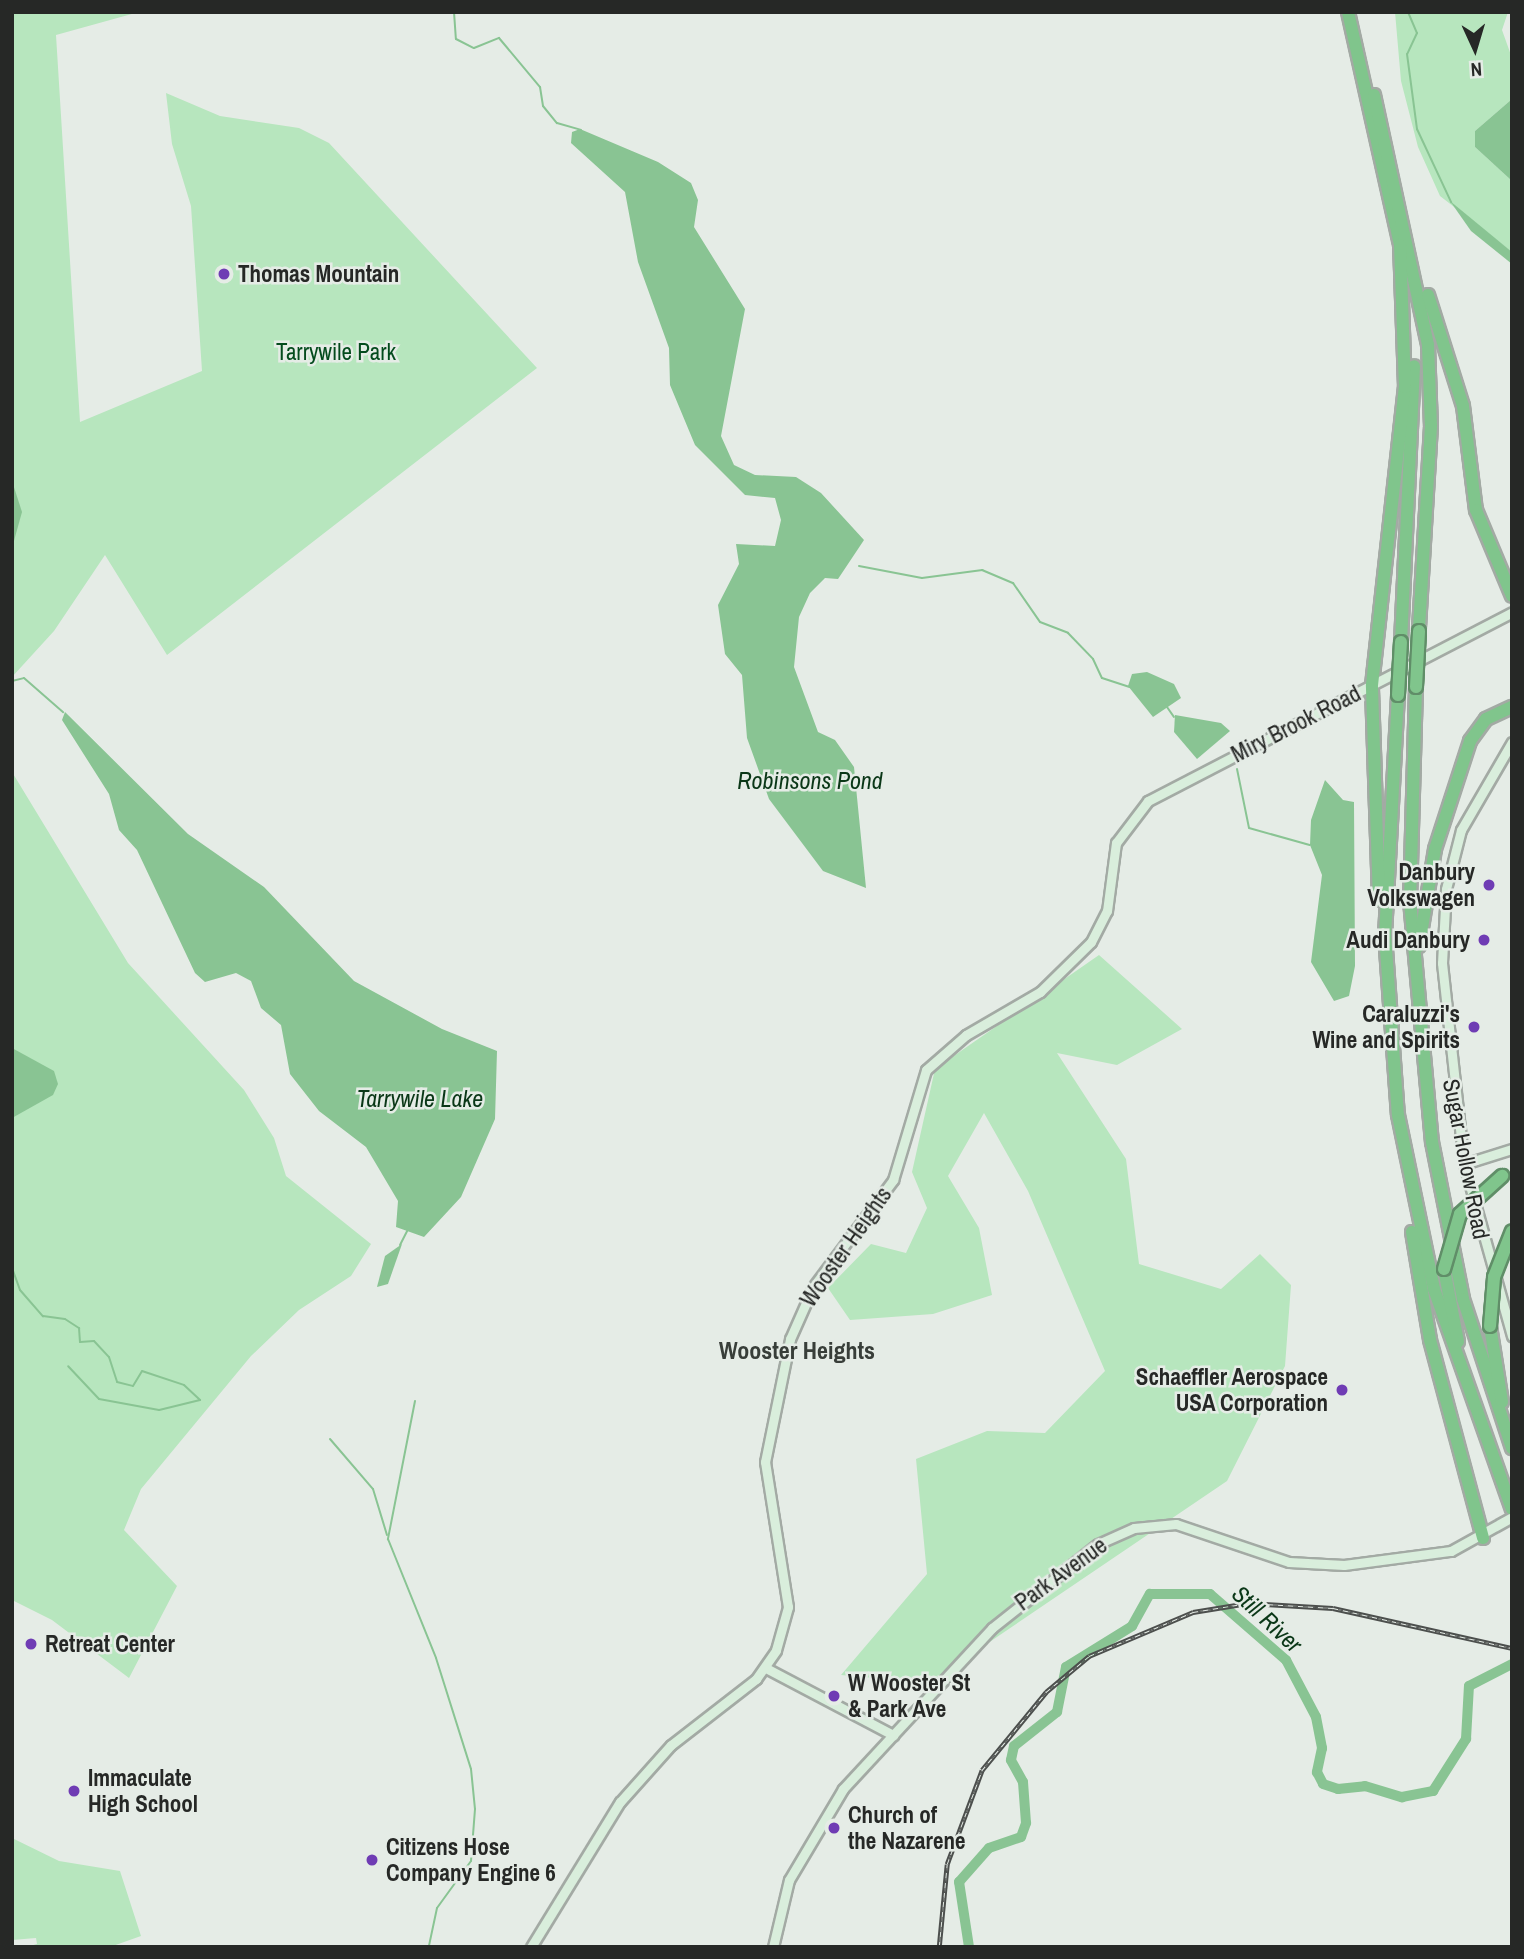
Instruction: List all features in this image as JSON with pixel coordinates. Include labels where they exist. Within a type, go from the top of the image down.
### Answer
[{"type":"highway","points":[[1351,12],[1406,227],[1463,405],[1478,518],[1512,596]]},
{"type":"highway","points":[[1351,12],[1400,245],[1414,365],[1386,895],[1388,1015]]},
{"type":"highway","points":[[1406,227],[1430,386],[1409,871],[1421,1041],[1449,1241],[1512,1448]]},
{"type":"highway","points":[[1400,245],[1405,387],[1372,685],[1388,1015],[1395,1096],[1426,1324],[1483,1538]]},
{"type":"highway","points":[[1421,1041],[1419,948],[1435,849],[1474,733],[1494,713],[1512,707]]},
{"type":"highway","points":[[1395,1096],[1434,1289],[1512,1509]]},
{"type":"highway","points":[[1504,1489],[1447,1302],[1444,1269],[1460,1214],[1507,1173]]},
{"type":"highway","points":[[1512,1231],[1494,1277],[1490,1326],[1512,1436]]},
{"type":"main road","name":"Miry Brook Road","points":[[1112,866],[1125,824],[1148,801],[1512,612]]},
{"type":"main road","name":"Sugar Hollow Road","points":[[1512,742],[1466,816],[1444,904],[1444,1023],[1464,1164],[1512,1336]]},
{"type":"main road","name":"Wooster Heights","points":[[766,1668],[788,1607],[765,1462],[802,1304],[893,1180],[926,1070],[966,1035],[1041,992],[1091,942],[1107,911],[1112,866]]},
{"type":"main road","points":[[1464,1164],[1512,1149]]},
{"type":"main road","name":"Park Avenue","points":[[773,1947],[780,1904],[811,1835],[894,1735],[1008,1614],[1087,1551],[1134,1528],[1192,1526],[1276,1558],[1314,1566],[1427,1556],[1483,1538],[1512,1517]]},
{"type":"main road","points":[[531,1947],[620,1802],[671,1745],[766,1668],[894,1735]]},
{"type":"green space","name":"Tarrywile Park","points":[[12,12],[139,12],[56,35],[80,422],[202,371],[191,206],[172,144],[166,93],[220,116],[299,128],[329,143],[537,368],[167,655],[105,555],[54,631],[12,677]]},
{"type":"green space","points":[[1395,12],[1508,12],[1502,30],[1512,58],[1512,99],[1475,131],[1475,147],[1512,181],[1512,252],[1440,196],[1418,147],[1401,81]]},
{"type":"green space","points":[[12,772],[128,963],[244,1090],[274,1138],[286,1176],[371,1244],[351,1276],[299,1310],[251,1356],[141,1489],[124,1530],[177,1586],[129,1678],[52,1620],[12,1600]]},
{"type":"green space","points":[[1099,955],[1182,1029],[1117,1065],[1057,1053],[1126,1159],[1139,1264],[1221,1289],[1260,1254],[1291,1285],[1285,1366],[1227,1481],[929,1683],[841,1675],[927,1574],[916,1459],[987,1431],[1045,1433],[1105,1371],[1028,1191],[984,1113],[948,1176],[979,1228],[992,1295],[933,1314],[850,1320],[828,1288],[871,1244],[906,1253],[927,1208],[912,1172],[935,1069]]},
{"type":"green space","points":[[12,1838],[59,1861],[120,1871],[141,1936],[110,1947],[26,1947],[37,1944],[36,1938],[12,1940]]},
{"type":"water","points":[[1512,99],[1512,181],[1475,147],[1475,131]]},
{"type":"water","name":"Robinsons Pond","points":[[580,129],[658,162],[691,183],[698,200],[694,227],[745,309],[721,436],[734,465],[755,475],[796,477],[821,493],[864,540],[838,579],[825,578],[810,593],[799,617],[794,667],[818,732],[835,740],[854,767],[866,888],[823,871],[769,799],[747,738],[742,675],[725,654],[718,605],[739,564],[736,544],[775,546],[781,520],[775,498],[745,495],[695,445],[670,385],[669,348],[638,262],[625,192],[571,143],[572,132]]},
{"type":"water","points":[[1450,201],[1512,252],[1512,264],[1471,231]]},
{"type":"water","points":[[12,481],[22,512],[12,548]]},
{"type":"water","points":[[1147,672],[1174,684],[1181,698],[1153,717],[1128,686],[1132,674]]},
{"type":"water","name":"Tarrywile Lake","points":[[65,712],[188,834],[264,887],[354,981],[442,1029],[497,1051],[495,1119],[461,1197],[424,1237],[396,1227],[398,1201],[366,1147],[319,1111],[290,1074],[281,1025],[261,1008],[251,981],[236,973],[205,982],[195,973],[137,850],[119,830],[109,794],[62,720]]},
{"type":"water","points":[[1175,715],[1221,723],[1230,731],[1197,759],[1174,732]]},
{"type":"water","points":[[1325,780],[1343,800],[1354,802],[1355,966],[1349,996],[1334,1001],[1311,962],[1322,875],[1310,845],[1311,820]]},
{"type":"water","points":[[12,1048],[54,1071],[58,1084],[53,1095],[12,1118]]},
{"type":"water","points":[[402,1244],[388,1284],[377,1287],[385,1256]]},
{"type":"waterway","points":[[454,12],[456,39],[474,48],[499,38],[540,87],[543,106],[557,123],[581,130]]},
{"type":"waterway","points":[[1408,12],[1417,33],[1407,54],[1417,129],[1451,202]]},
{"type":"waterway","points":[[859,566],[922,578],[982,570],[1013,583],[1040,622],[1068,633],[1093,659],[1102,678],[1130,687]]},
{"type":"waterway","points":[[12,681],[24,678],[63,712]]},
{"type":"waterway","points":[[1167,707],[1174,717]]},
{"type":"waterway","points":[[1237,769],[1249,828],[1310,845]]},
{"type":"waterway","points":[[400,1245],[407,1231]]},
{"type":"waterway","points":[[12,1268],[20,1290],[43,1316],[65,1319],[79,1328],[80,1342],[94,1341],[109,1357],[117,1382],[133,1386],[142,1371],[184,1385],[200,1400],[159,1410],[99,1399],[68,1366]]},
{"type":"waterway","points":[[415,1401],[388,1539],[436,1658],[471,1769],[475,1809],[471,1861],[437,1908],[429,1947]]},
{"type":"waterway","points":[[330,1439],[373,1489],[387,1535]]},
{"type":"waterway","name":"Still River","points":[[969,1947],[959,1882],[989,1848],[1021,1837],[1026,1823],[1023,1782],[1011,1760],[1014,1746],[1057,1712],[1066,1667],[1132,1626],[1150,1594],[1210,1594],[1286,1660],[1316,1717],[1322,1748],[1317,1772],[1323,1784],[1338,1789],[1365,1786],[1402,1797],[1433,1791],[1466,1739],[1469,1686],[1512,1664]]},
{"type":"railway","points":[[939,1947],[947,1864],[982,1770],[1046,1692],[1089,1656],[1193,1612],[1248,1603],[1333,1608],[1512,1648]]},
{"type":"place","name":"Thomas Mountain","points":[[224,274]]},
{"type":"place","name":"Danbury Volkswagen","points":[[1489,885]]},
{"type":"place","name":"Audi Danbury","points":[[1484,940]]},
{"type":"place","name":"Caraluzzi's Wine and Spirits","points":[[1474,1027]]},
{"type":"place","name":"Schaeffler Aerospace USA Corporation","points":[[1342,1390]]},
{"type":"place","name":"Retreat Center","points":[[31,1644]]},
{"type":"place","name":"W Wooster St & Park Ave","points":[[834,1696]]},
{"type":"place","name":"Immaculate High School","points":[[74,1791]]},
{"type":"place","name":"Church of the Nazarene","points":[[834,1828]]},
{"type":"place","name":"Citizens Hose Company Engine 6","points":[[372,1860]]},
{"type":"district","name":"Wooster Heights","points":[[797,1351]]}]
